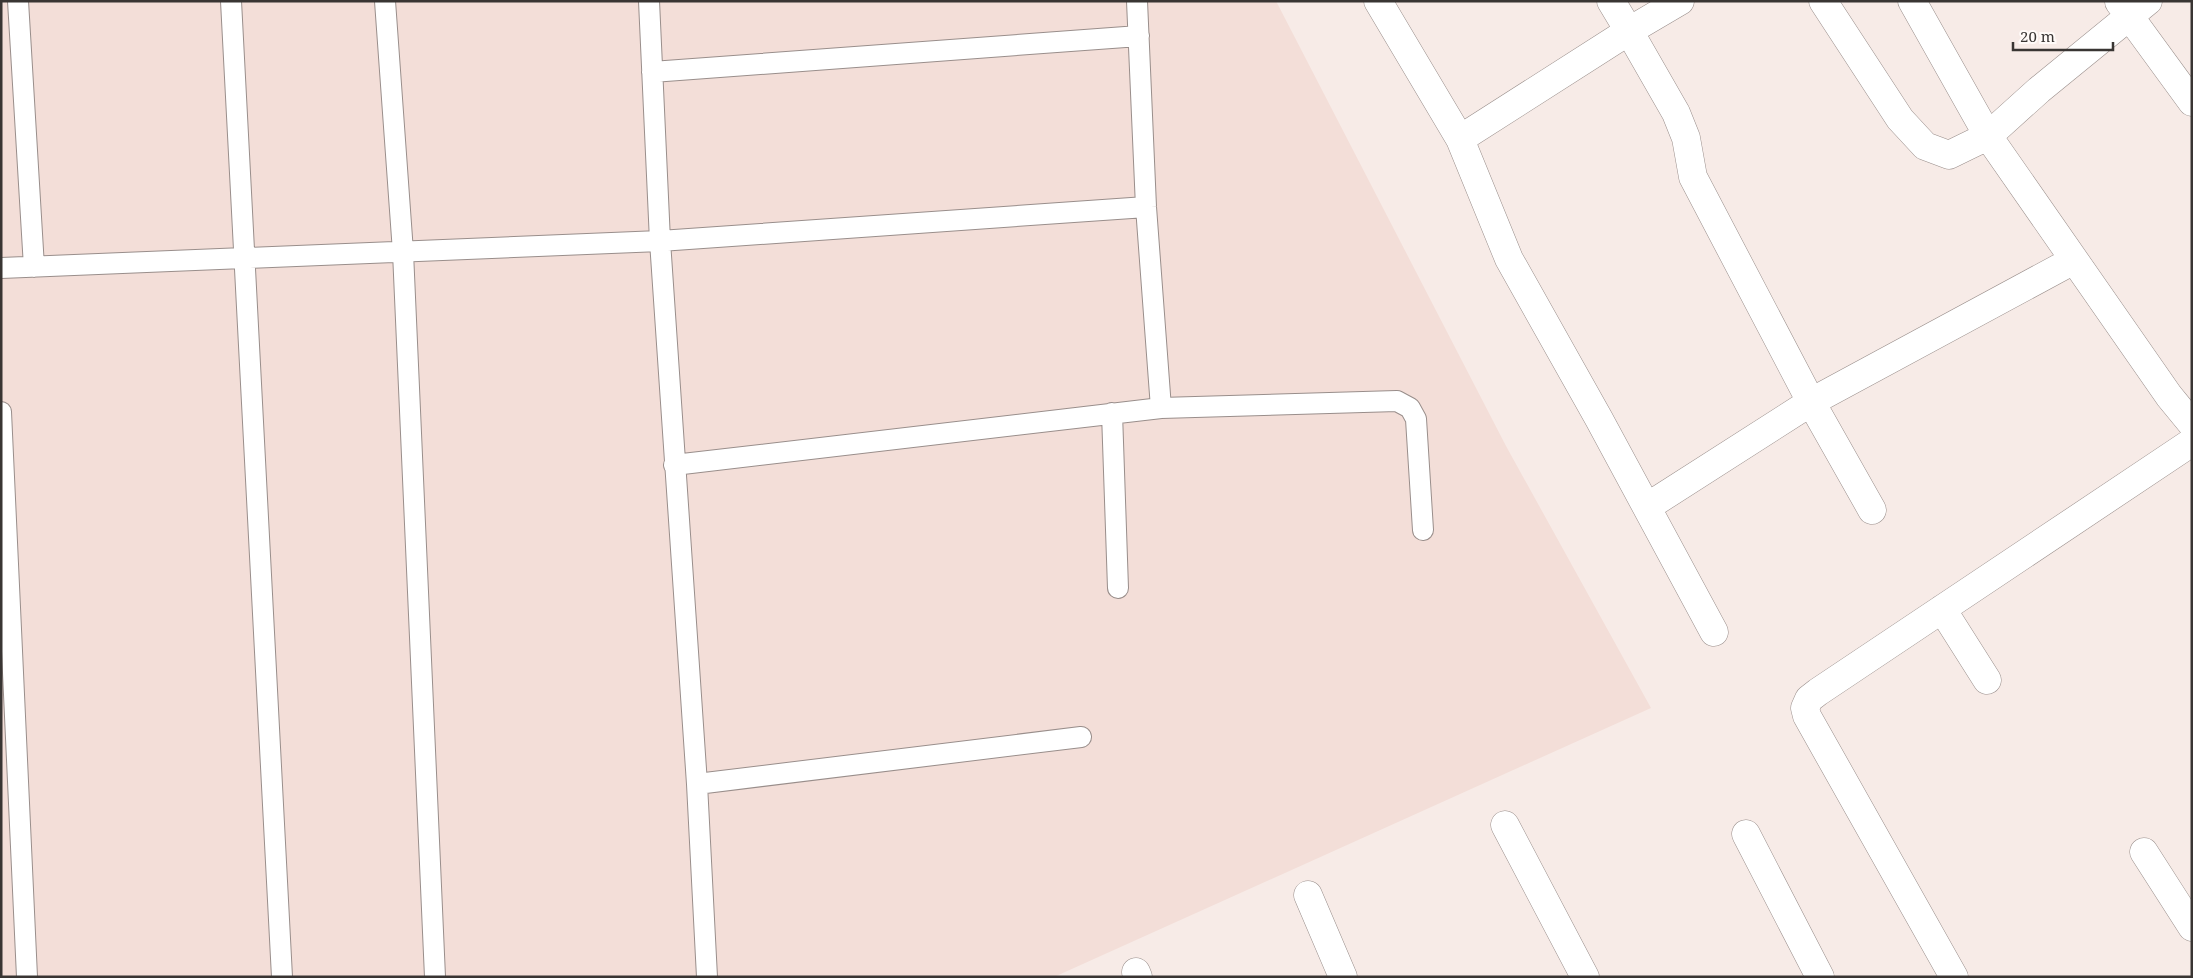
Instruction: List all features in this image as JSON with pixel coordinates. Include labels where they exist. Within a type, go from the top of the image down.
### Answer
[{"type":"street","points":[[1378,1],[1460,139],[1509,259],[1714,632]]},
{"type":"street","points":[[1611,1],[1676,113],[1686,138],[1694,177],[1811,402],[1872,510]]},
{"type":"street","points":[[1460,139],[1629,31],[1680,1]]},
{"type":"street","points":[[1823,1],[1900,119],[1925,146],[1949,155],[1988,136],[2132,6],[2192,102]]},
{"type":"street","points":[[1912,1],[1988,136],[2169,396],[2192,424]]},
{"type":"street","points":[[1647,507],[1811,402],[2074,260]]},
{"type":"street","points":[[1954,977],[1804,708],[1809,699],[1818,692],[2192,442]]},
{"type":"street","points":[[1942,609],[1987,680]]},
{"type":"street","points":[[1505,825],[1585,977]]},
{"type":"street","points":[[1746,834],[1820,977]]},
{"type":"street","points":[[2144,852],[2192,927]]},
{"type":"street","points":[[1308,895],[1343,977]]},
{"type":"lane","points":[[18,1],[34,267]]},
{"type":"lane","points":[[231,1],[282,977]]},
{"type":"lane","points":[[385,1],[403,252],[434,977]]},
{"type":"lane","points":[[649,1],[660,241],[697,784],[707,977]]},
{"type":"lane","points":[[1137,1],[1146,207],[1161,408]]},
{"type":"lane","points":[[652,72],[1138,36]]},
{"type":"lane","points":[[1,268],[660,241],[1146,207]]},
{"type":"lane","points":[[674,465],[1161,408],[1396,401],[1410,408],[1416,419],[1423,530]]},
{"type":"lane","points":[[1,412],[27,977]]},
{"type":"lane","points":[[1112,413],[1118,588]]},
{"type":"lane","points":[[697,784],[1081,737]]},
{"type":"shaded area","points":[[1,1],[1276,1],[1506,446],[1651,708],[1054,977],[1,977]]}]
